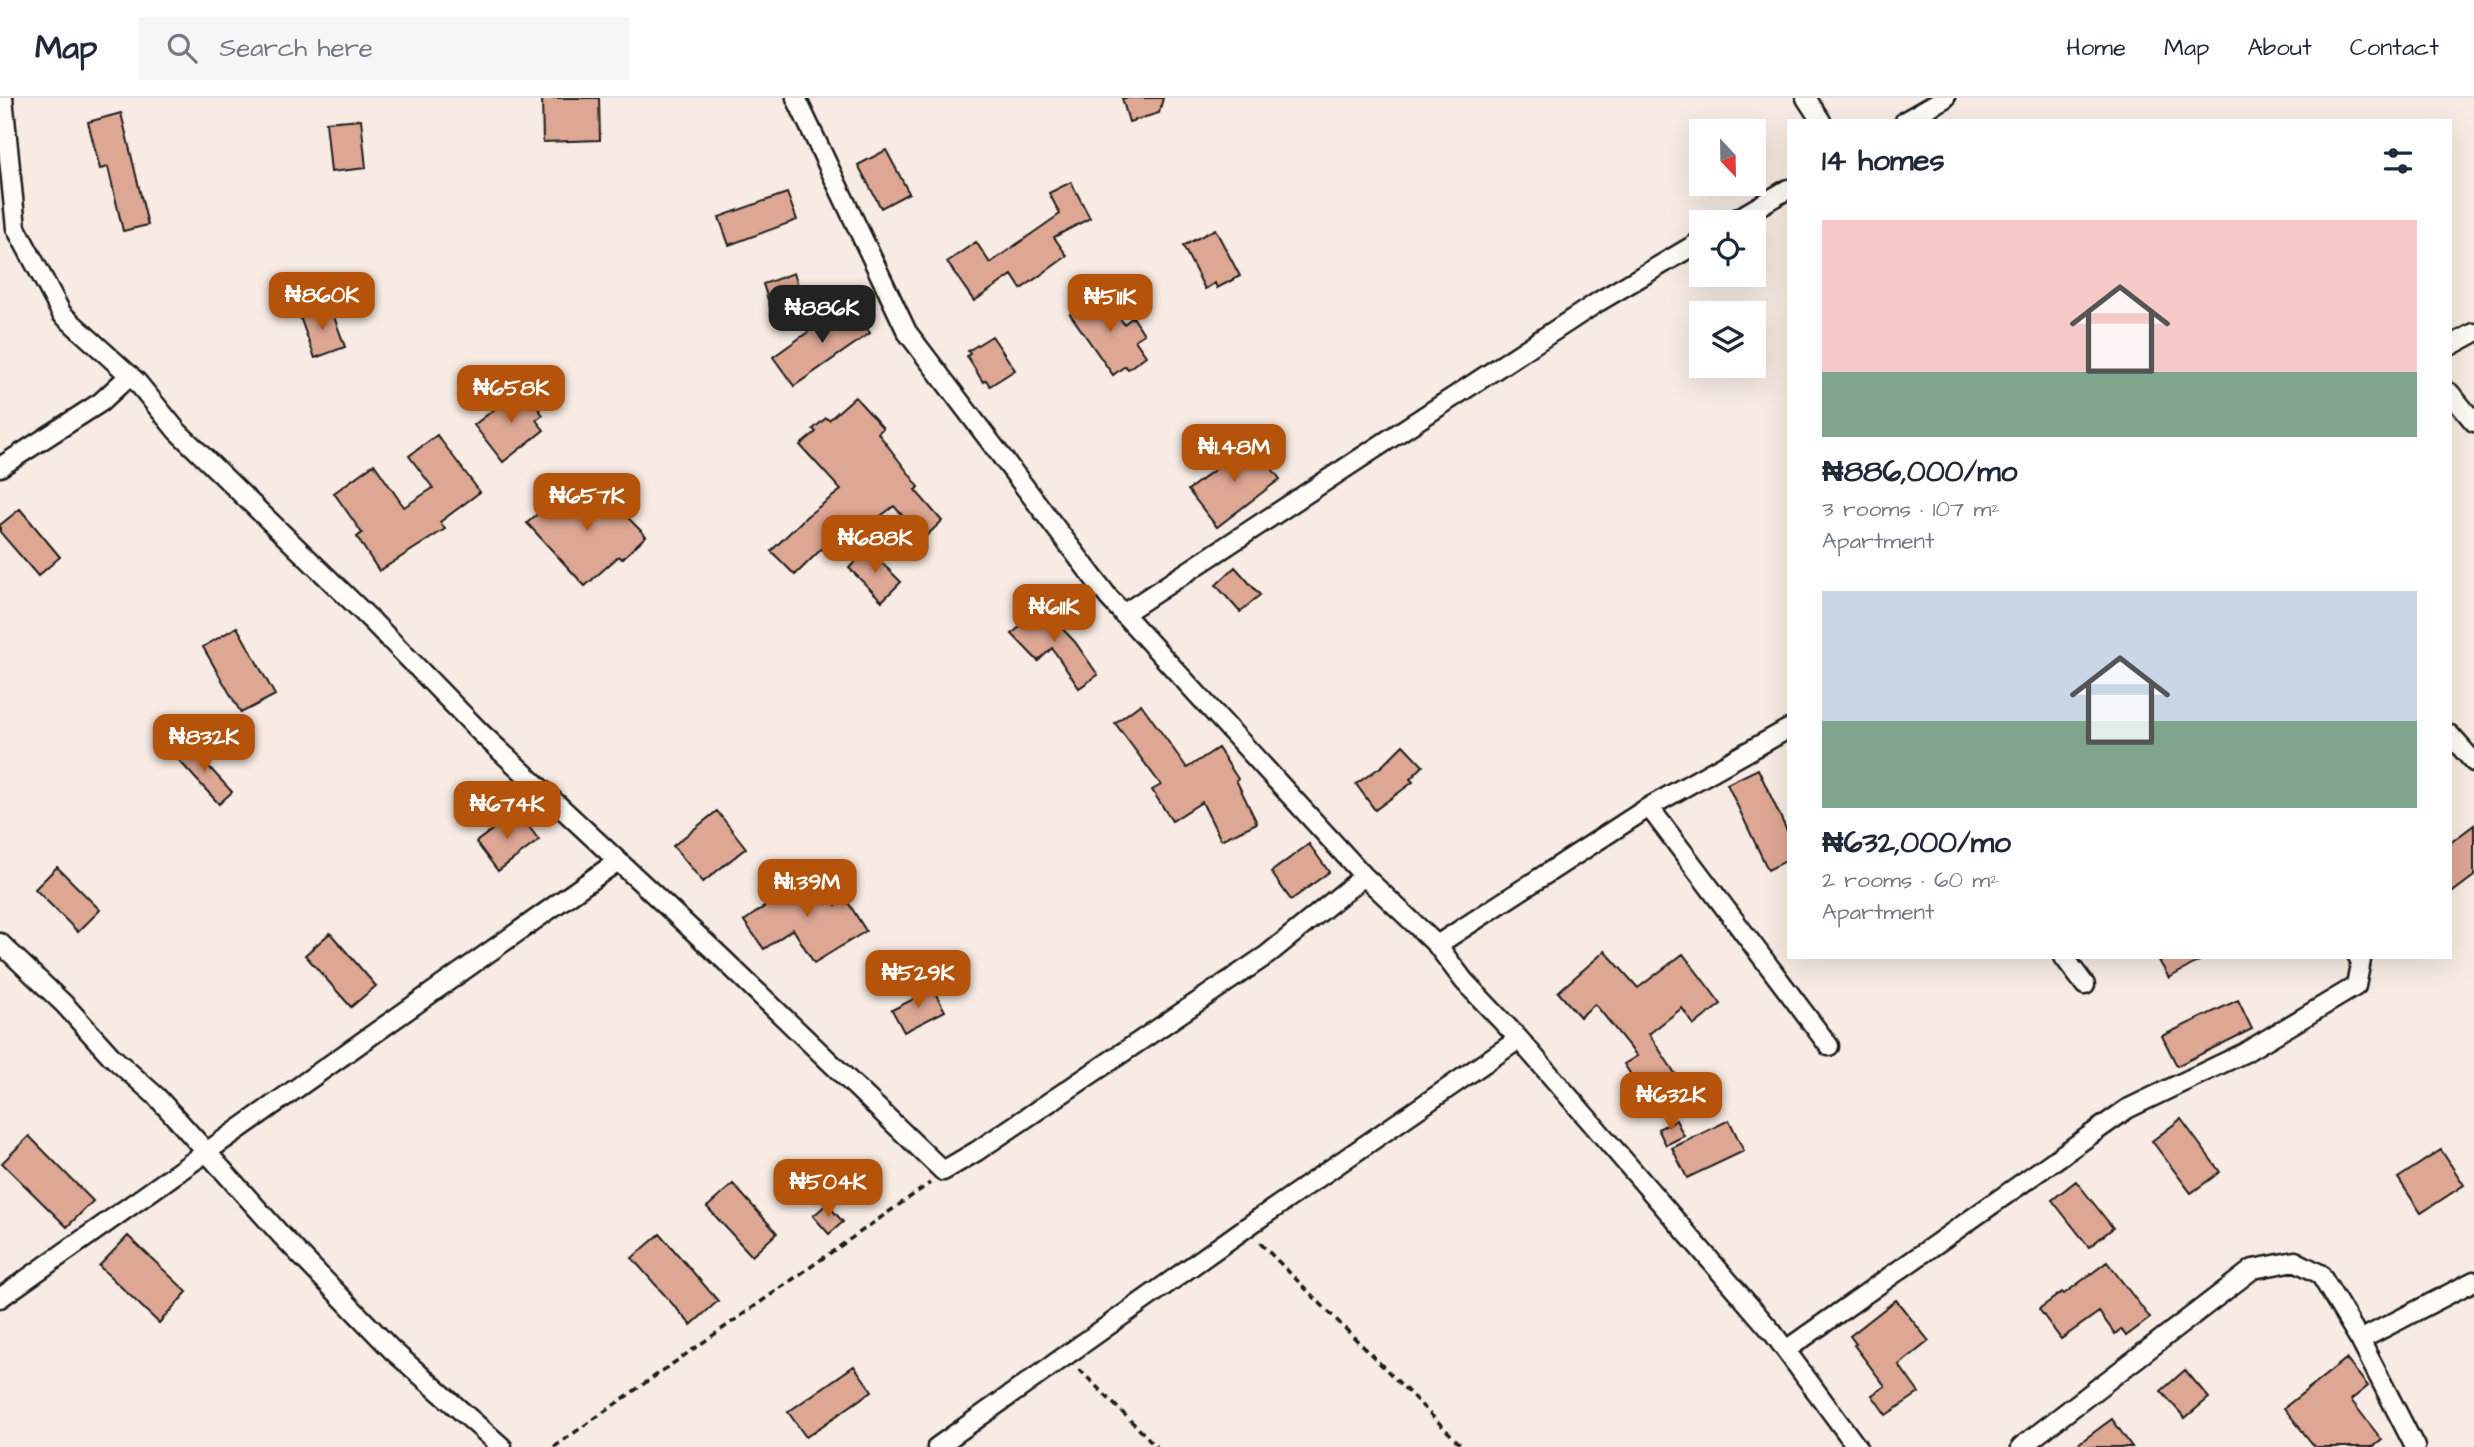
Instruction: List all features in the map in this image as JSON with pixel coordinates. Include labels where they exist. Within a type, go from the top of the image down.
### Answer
[{"type":"street","points":[[2,98],[5,195],[16,228],[62,314],[130,375],[177,431],[372,621],[480,733],[943,1171],[977,1152],[1267,955],[1364,876]]},
{"type":"street","points":[[796,98],[906,332],[1109,598],[1364,876],[1437,946],[1464,981],[1519,1039],[1786,1350],[1857,1447]]},
{"type":"street","points":[[1807,98],[1820,119]]},
{"type":"street","points":[[1908,119],[1945,98]]},
{"type":"street","points":[[1752,210],[1787,190]]},
{"type":"street","points":[[1123,614],[1598,302],[1689,248]]},
{"type":"street","points":[[2452,345],[2474,333]]},
{"type":"street","points":[[0,467],[101,402],[130,375]]},
{"type":"street","points":[[2452,395],[2474,422]]},
{"type":"street","points":[[1437,946],[1649,807],[1787,730]]},
{"type":"street","points":[[2452,737],[2474,762]]},
{"type":"street","points":[[1649,807],[1829,1046]]},
{"type":"street","points":[[0,1298],[618,861]]},
{"type":"street","points":[[0,943],[65,1005],[111,1056],[157,1097],[281,1235],[392,1350],[502,1447]]},
{"type":"street","points":[[2066,959],[2085,985]]},
{"type":"street","points":[[1786,1350],[2127,1109],[2244,1053],[2356,985],[2360,959]]},
{"type":"street","points":[[937,1447],[1254,1222],[1519,1039]]},
{"type":"street","points":[[2021,1447],[2253,1269],[2295,1261],[2320,1274],[2360,1340],[2415,1447]]},
{"type":"street","points":[[2360,1340],[2474,1281]]},
{"type":"path","points":[[554,1447],[939,1177]]},
{"type":"path","points":[[1260,1243],[1463,1447]]},
{"type":"path","points":[[1066,1356],[1157,1447]]},
{"type":"building","points":[[542,98],[599,98],[600,140],[543,142]]},
{"type":"building","points":[[1122,98],[1163,98],[1159,113],[1129,122]]},
{"type":"building","points":[[121,113],[148,225],[123,231],[108,167],[100,169],[88,122]]},
{"type":"building","points":[[361,119],[366,168],[331,172],[326,122]]},
{"type":"building","points":[[886,150],[909,193],[881,208],[858,165]]},
{"type":"building","points":[[1071,182],[1090,218],[1054,237],[1067,256],[1021,289],[1012,275],[974,301],[947,262],[976,242],[990,263],[1060,214],[1049,193]]},
{"type":"building","points":[[787,193],[797,220],[729,245],[719,217]]},
{"type":"building","points":[[1215,229],[1240,276],[1217,288],[1215,283],[1205,289],[1183,246]]},
{"type":"building","points":[[794,273],[804,305],[773,315],[763,284]]},
{"type":"building","points":[[1102,292],[1124,324],[1133,317],[1144,334],[1135,340],[1146,356],[1128,369],[1125,366],[1113,375],[1070,314]]},
{"type":"building","points":[[849,303],[870,333],[794,386],[773,357]]},
{"type":"building","points":[[330,306],[345,347],[315,358],[300,317]]},
{"type":"building","points":[[992,336],[1015,370],[990,386],[986,380],[983,382],[967,356],[970,354],[968,351]]},
{"type":"building","points":[[522,388],[543,415],[536,420],[544,430],[503,462],[474,425]]},
{"type":"building","points":[[855,397],[883,428],[878,433],[919,487],[915,490],[942,521],[923,539],[894,506],[858,533],[849,522],[795,575],[771,551],[807,516],[841,490],[800,445],[816,432],[813,429],[826,418],[829,420]]},
{"type":"building","points":[[437,435],[480,492],[440,522],[445,529],[379,571],[357,537],[362,533],[334,493],[374,464],[404,507],[433,488],[409,456]]},
{"type":"building","points":[[1251,442],[1280,479],[1217,527],[1188,490]]},
{"type":"building","points":[[594,483],[646,536],[622,559],[619,556],[585,586],[527,523],[552,501],[563,513]]},
{"type":"building","points":[[20,509],[60,557],[38,576],[0,532],[0,525]]},
{"type":"building","points":[[868,549],[901,582],[882,601],[849,568]]},
{"type":"building","points":[[1235,567],[1260,595],[1240,612],[1216,585]]},
{"type":"building","points":[[1045,602],[1061,618],[1056,622],[1075,642],[1098,675],[1079,688],[1052,648],[1038,661],[1012,634]]},
{"type":"building","points":[[237,627],[275,695],[241,713],[203,647]]},
{"type":"building","points":[[1141,704],[1187,768],[1218,748],[1238,779],[1236,780],[1257,823],[1221,840],[1202,802],[1172,821],[1152,790],[1161,785],[1115,723]]},
{"type":"building","points":[[188,744],[232,792],[219,804],[175,756]]},
{"type":"building","points":[[1403,745],[1423,766],[1410,779],[1413,782],[1375,810],[1356,784],[1382,766]]},
{"type":"building","points":[[1758,769],[1787,831],[1787,860],[1768,870],[1727,784]]},
{"type":"building","points":[[517,811],[539,840],[498,871],[476,842]]},
{"type":"building","points":[[717,811],[746,848],[703,882],[673,846]]},
{"type":"building","points":[[2474,825],[2474,876],[2452,892],[2452,842]]},
{"type":"building","points":[[1309,844],[1329,872],[1291,900],[1271,872]]},
{"type":"building","points":[[57,867],[100,910],[78,932],[35,889]]},
{"type":"building","points":[[813,872],[836,905],[846,899],[866,931],[814,963],[793,929],[764,949],[744,921]]},
{"type":"building","points":[[330,933],[376,986],[351,1007],[305,955]]},
{"type":"building","points":[[1605,951],[1638,988],[1683,954],[1721,1004],[1694,1025],[1682,1008],[1649,1034],[1680,1081],[1648,1101],[1624,1064],[1637,1056],[1595,1004],[1580,1017],[1558,992]]},
{"type":"building","points":[[2158,959],[2202,959],[2169,978]]},
{"type":"building","points":[[933,989],[945,1011],[904,1032],[892,1010]]},
{"type":"building","points":[[2238,1000],[2252,1029],[2177,1066],[2162,1036]]},
{"type":"building","points":[[2181,1119],[2220,1172],[2191,1193],[2152,1141]]},
{"type":"building","points":[[1676,1120],[1684,1136],[1666,1145],[1658,1129]]},
{"type":"building","points":[[1729,1120],[1744,1151],[1687,1178],[1672,1148]]},
{"type":"building","points":[[29,1136],[93,1201],[67,1227],[2,1163]]},
{"type":"building","points":[[2441,1150],[2464,1185],[2421,1213],[2398,1178]]},
{"type":"building","points":[[2076,1181],[2113,1228],[2089,1247],[2052,1200]]},
{"type":"building","points":[[733,1184],[777,1233],[752,1256],[707,1207]]},
{"type":"building","points":[[827,1204],[843,1222],[829,1234],[813,1216]]},
{"type":"building","points":[[660,1234],[718,1301],[691,1325],[632,1258]]},
{"type":"building","points":[[128,1236],[187,1292],[159,1323],[99,1266]]},
{"type":"building","points":[[2107,1262],[2150,1318],[2126,1336],[2121,1329],[2115,1334],[2099,1312],[2061,1339],[2039,1309]]},
{"type":"building","points":[[1896,1300],[1929,1341],[1899,1365],[1919,1393],[1886,1415],[1872,1395],[1885,1386],[1850,1336]]},
{"type":"building","points":[[2346,1359],[2368,1386],[2351,1400],[2382,1440],[2373,1447],[2315,1447],[2284,1408]]},
{"type":"building","points":[[854,1366],[872,1391],[806,1437],[788,1412]]},
{"type":"building","points":[[2185,1370],[2209,1398],[2185,1418],[2161,1391]]},
{"type":"building","points":[[2112,1419],[2132,1447],[2074,1447]]}]
